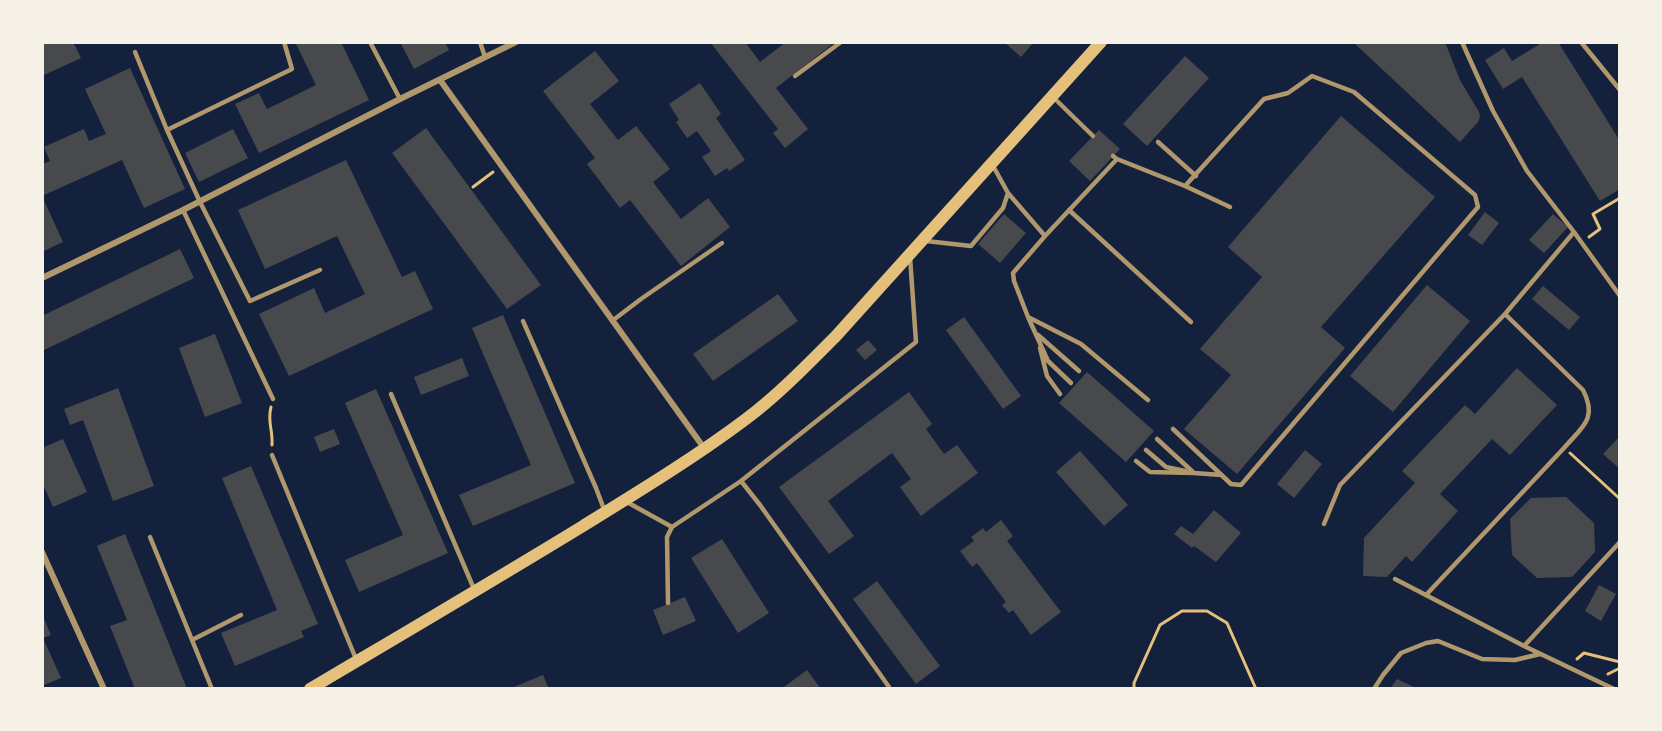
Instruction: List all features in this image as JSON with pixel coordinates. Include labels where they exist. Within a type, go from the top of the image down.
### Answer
[{"type":"main road","points":[[310,689],[605,512],[747,418],[836,336],[1101,42]]},
{"type":"street","points":[[42,278],[200,202],[516,42]]},
{"type":"street","points":[[440,80],[704,448]]},
{"type":"street","points":[[42,552],[45,569],[104,689]]},
{"type":"lane","points":[[167,130],[292,69],[284,42]]},
{"type":"lane","points":[[370,42],[400,99]]},
{"type":"lane","points":[[480,42],[485,57]]},
{"type":"lane","points":[[795,76],[841,42]]},
{"type":"lane","points":[[1462,42],[1494,111],[1527,171],[1620,296]]},
{"type":"lane","points":[[1581,42],[1620,90]]},
{"type":"lane","points":[[135,52],[200,202],[250,301],[320,270]]},
{"type":"lane","points":[[1173,429],[1231,484],[1241,485],[1478,207],[1475,195],[1354,92],[1312,76],[1288,93],[1264,99],[1185,186]]},
{"type":"lane","points":[[1052,96],[1093,136]]},
{"type":"lane","points":[[1158,142],[1196,176]]},
{"type":"lane","points":[[1071,383],[1048,361],[1028,317],[1013,273],[1115,158],[1230,207]]},
{"type":"lane","points":[[992,163],[1008,193],[1045,236]]},
{"type":"lane","points":[[922,240],[971,246],[1003,208],[1008,193]]},
{"type":"lane","points":[[183,210],[273,399]]},
{"type":"lane","points":[[1069,210],[1191,322]]},
{"type":"lane","points":[[1324,524],[1340,485],[1505,314],[1574,232]]},
{"type":"lane","points":[[612,321],[722,243]]},
{"type":"lane","points":[[668,603],[667,537],[672,527],[741,481],[916,342],[910,254]]},
{"type":"lane","points":[[1426,595],[1564,448],[1586,423],[1590,415],[1589,401],[1583,390],[1505,314]]},
{"type":"lane","points":[[1028,317],[1081,344],[1148,400]]},
{"type":"lane","points":[[523,321],[605,512]]},
{"type":"lane","points":[[1036,334],[1079,371]]},
{"type":"lane","points":[[1036,334],[1047,376],[1060,394]]},
{"type":"lane","points":[[391,394],[475,592]]},
{"type":"lane","points":[[1157,439],[1194,474]]},
{"type":"lane","points":[[1146,450],[1166,466],[1194,474]]},
{"type":"lane","points":[[272,455],[357,661]]},
{"type":"lane","points":[[1136,461],[1150,472],[1221,475]]},
{"type":"lane","points":[[741,481],[889,687]]},
{"type":"lane","points":[[624,500],[672,527]]},
{"type":"lane","points":[[150,537],[212,689]]},
{"type":"lane","points":[[1524,646],[1620,542]]},
{"type":"lane","points":[[1395,579],[1524,646],[1614,689]]},
{"type":"lane","points":[[192,640],[241,615]]},
{"type":"lane","points":[[1374,689],[1401,653],[1426,643],[1438,641],[1482,659],[1515,660],[1540,654]]},
{"type":"path","points":[[473,187],[501,166]]},
{"type":"path","points":[[1600,229],[1593,214],[1620,198]]},
{"type":"path","points":[[272,455],[273,433],[268,417],[273,399]]},
{"type":"path","points":[[1564,448],[1620,499]]},
{"type":"path","points":[[1134,689],[1134,683],[1161,625],[1182,612],[1207,612],[1227,623],[1256,689]]},
{"type":"path","points":[[1570,664],[1584,653],[1620,662]]},
{"type":"path","points":[[1602,677],[1620,668]]},
{"type":"building","points":[[42,42],[73,42],[81,58],[42,76]]},
{"type":"building","points":[[295,42],[341,42],[369,100],[259,153],[235,104],[259,93],[267,109],[316,85]]},
{"type":"building","points":[[400,42],[445,42],[449,50],[414,69]]},
{"type":"building","points":[[710,42],[745,42],[760,62],[786,42],[835,42],[776,88],[808,129],[785,148],[773,133],[778,129]]},
{"type":"building","points":[[1004,42],[1034,42],[1021,57]]},
{"type":"building","points":[[1353,42],[1445,42],[1460,80],[1479,112],[1478,122],[1460,142]]},
{"type":"building","points":[[1543,42],[1558,42],[1620,141],[1620,189],[1600,201],[1522,77],[1503,89],[1485,60],[1504,48],[1512,61]]},
{"type":"building","points":[[595,51],[619,81],[590,104],[618,140],[636,126],[670,169],[653,182],[681,219],[708,198],[730,227],[681,266],[630,200],[620,208],[587,164],[595,158],[543,91]]},
{"type":"building","points":[[1185,56],[1209,78],[1147,146],[1123,124]]},
{"type":"building","points":[[130,68],[185,189],[144,208],[122,160],[42,196],[42,164],[50,161],[44,147],[84,129],[89,141],[106,134],[85,89]]},
{"type":"building","points":[[700,83],[721,114],[716,118],[745,160],[729,171],[727,168],[715,176],[702,157],[711,151],[697,131],[687,138],[676,122],[679,120],[669,104]]},
{"type":"building","points":[[1341,116],[1435,197],[1321,327],[1345,348],[1237,474],[1184,429],[1231,375],[1200,349],[1262,277],[1228,247]]},
{"type":"building","points":[[426,128],[541,285],[507,309],[392,153]]},
{"type":"building","points":[[233,129],[248,158],[199,182],[185,153]]},
{"type":"building","points":[[1099,130],[1120,149],[1090,181],[1069,161]]},
{"type":"building","points":[[346,160],[402,277],[415,271],[433,309],[289,376],[259,314],[314,288],[325,313],[365,294],[337,236],[265,269],[238,210]]},
{"type":"building","points":[[42,196],[63,242],[42,252]]},
{"type":"building","points":[[1485,212],[1499,223],[1482,245],[1468,235]]},
{"type":"building","points":[[1004,214],[1026,233],[1000,263],[978,244]]},
{"type":"building","points":[[1553,214],[1568,227],[1544,253],[1529,240]]},
{"type":"building","points":[[180,249],[194,278],[42,351],[42,316]]},
{"type":"building","points":[[1427,285],[1470,321],[1393,412],[1350,376]]},
{"type":"building","points":[[1543,286],[1580,317],[1569,330],[1532,299]]},
{"type":"building","points":[[778,294],[798,321],[713,381],[693,354]]},
{"type":"building","points":[[503,315],[575,483],[473,526],[459,495],[531,465],[472,328]]},
{"type":"building","points":[[964,317],[1021,396],[1003,409],[946,330]]},
{"type":"building","points":[[215,334],[242,403],[205,417],[179,348]]},
{"type":"building","points":[[868,340],[877,350],[865,360],[856,350]]},
{"type":"building","points":[[462,358],[469,376],[421,395],[414,377]]},
{"type":"building","points":[[1517,368],[1557,405],[1510,455],[1492,439],[1440,494],[1458,511],[1412,562],[1406,556],[1387,577],[1363,576],[1364,538],[1415,483],[1402,471],[1465,405],[1475,414]]},
{"type":"building","points":[[1087,372],[1154,431],[1126,462],[1059,403]]},
{"type":"building","points":[[118,388],[154,486],[113,501],[83,420],[70,425],[64,409]]},
{"type":"building","points":[[376,389],[448,553],[359,592],[345,560],[403,535],[345,403]]},
{"type":"building","points":[[909,392],[932,424],[926,429],[944,454],[957,445],[978,473],[921,516],[900,487],[911,479],[892,453],[828,501],[854,536],[829,554],[779,487]]},
{"type":"building","points":[[334,429],[340,444],[320,452],[314,437]]},
{"type":"building","points":[[1620,436],[1620,469],[1603,454]]},
{"type":"building","points":[[63,439],[87,492],[53,507],[42,482],[42,448]]},
{"type":"building","points":[[1305,450],[1322,464],[1294,498],[1277,484]]},
{"type":"building","points":[[1080,451],[1128,505],[1104,526],[1056,472]]},
{"type":"building","points":[[251,466],[318,624],[301,631],[304,637],[235,666],[221,633],[277,610],[222,478]]},
{"type":"building","points":[[1566,497],[1594,523],[1595,552],[1572,577],[1537,578],[1512,555],[1510,519],[1531,498]]},
{"type":"building","points":[[1214,510],[1241,533],[1216,562],[1174,534],[1181,526],[1193,534]]},
{"type":"building","points":[[1001,520],[1013,536],[1007,541],[1061,612],[1031,635],[1013,610],[1009,613],[1002,605],[1006,602],[977,563],[972,567],[960,551],[974,541],[971,537],[983,528],[986,532]]},
{"type":"building","points":[[125,534],[187,689],[135,689],[110,626],[127,620],[97,546]]},
{"type":"building","points":[[722,539],[769,613],[738,633],[691,558]]},
{"type":"building","points":[[877,581],[940,666],[916,684],[853,599]]},
{"type":"building","points":[[1599,585],[1616,594],[1601,621],[1585,611]]},
{"type":"building","points":[[685,597],[696,621],[663,635],[653,610]]},
{"type":"building","points":[[42,614],[51,635],[43,638],[61,678],[42,686]]},
{"type":"building","points":[[807,670],[821,689],[781,689]]},
{"type":"building","points":[[543,675],[549,689],[509,689]]},
{"type":"building","points":[[1397,679],[1418,689],[1390,689]]}]
